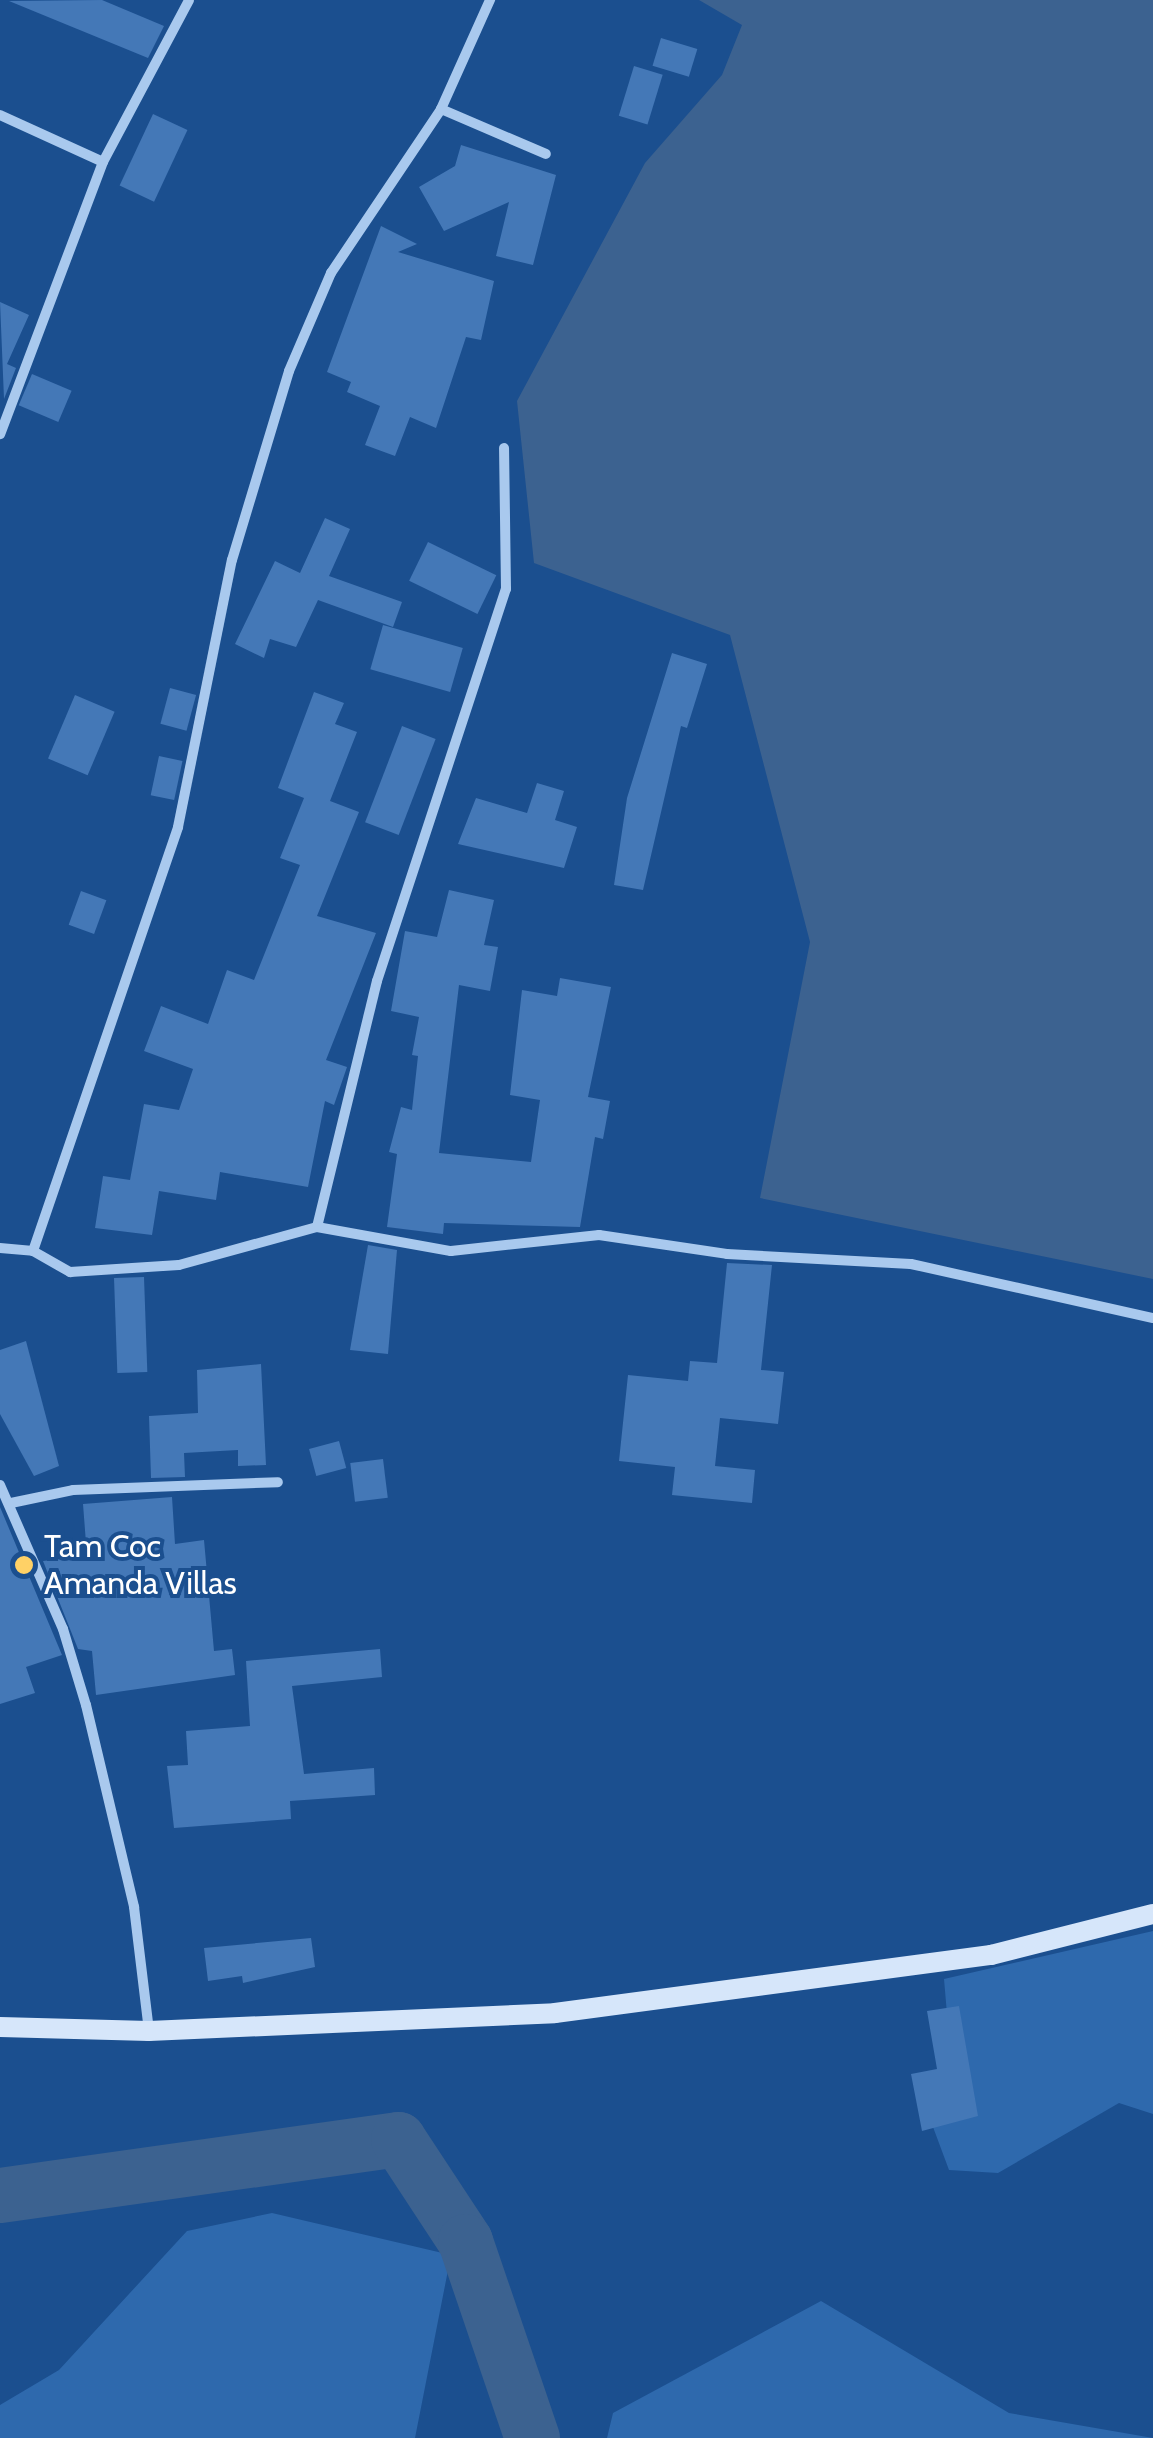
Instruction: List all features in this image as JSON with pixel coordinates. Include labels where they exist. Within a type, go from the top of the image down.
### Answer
[{"type":"main road","points":[[0,2027],[148,2031],[555,2013],[991,1955],[1153,1914]]},
{"type":"street","points":[[0,434],[103,162],[189,0]]},
{"type":"street","points":[[34,1251],[178,827],[232,560],[289,371],[330,274],[441,109],[490,0]]},
{"type":"street","points":[[441,109],[546,154]]},
{"type":"street","points":[[0,115],[103,162]]},
{"type":"street","points":[[317,1226],[378,981],[506,588],[504,448]]},
{"type":"street","points":[[0,1248],[34,1251],[70,1272],[179,1266],[317,1226],[450,1251],[600,1235],[726,1254],[911,1264],[1153,1318]]},
{"type":"street","points":[[11,1504],[74,1490],[278,1482]]},
{"type":"street","points":[[0,1486],[63,1629],[114,1807],[148,2031]]},
{"type":"shaded area","points":[[699,0],[1153,0],[1153,1279],[760,1198],[810,942],[730,635],[534,563],[517,401],[645,163],[722,75],[742,25]]},
{"type":"shaded area","points":[[1153,1931],[1153,2114],[1119,2103],[998,2173],[949,2170],[933,2127],[953,2084],[944,1979]]},
{"type":"shaded area","points":[[272,2213],[451,2255],[415,2438],[0,2438],[0,2405],[59,2370],[187,2231]]},
{"type":"shaded area","points":[[821,2301],[1009,2413],[1153,2438],[607,2438],[613,2413]]},
{"type":"building","points":[[102,0],[164,26],[148,58],[9,1]]},
{"type":"building","points":[[661,38],[697,49],[689,77],[653,66]]},
{"type":"building","points":[[634,66],[663,75],[647,124],[619,116]]},
{"type":"building","points":[[153,114],[187,130],[154,202],[120,186]]},
{"type":"building","points":[[461,145],[556,175],[533,265],[496,256],[509,202],[444,231],[419,187],[455,166]]},
{"type":"building","points":[[381,226],[417,244],[398,252],[494,281],[481,340],[466,337],[436,428],[410,417],[395,456],[365,445],[380,406],[347,392],[351,382],[327,372]]},
{"type":"building","points":[[0,302],[29,315],[7,364],[16,368],[4,399]]},
{"type":"building","points":[[32,374],[72,391],[58,422],[19,405]]},
{"type":"building","points":[[325,518],[350,529],[329,576],[402,602],[393,627],[318,600],[296,647],[270,639],[264,658],[235,644],[275,561],[300,573]]},
{"type":"building","points":[[428,542],[496,575],[477,614],[409,581]]},
{"type":"building","points":[[383,625],[463,648],[450,692],[370,669]]},
{"type":"building","points":[[672,653],[707,664],[687,728],[681,726],[643,890],[614,885],[627,798]]},
{"type":"building","points":[[170,688],[196,695],[187,731],[160,724]]},
{"type":"building","points":[[314,692],[344,703],[335,724],[357,732],[330,801],[359,812],[317,916],[376,933],[326,1060],[347,1067],[334,1105],[325,1101],[308,1187],[220,1172],[216,1200],[159,1191],[152,1235],[95,1228],[103,1176],[130,1180],[144,1104],[179,1110],[193,1069],[144,1051],[161,1006],[208,1024],[227,970],[254,980],[300,865],[280,858],[304,798],[278,788]]},
{"type":"building","points":[[75,695],[115,712],[88,775],[48,759]]},
{"type":"building","points":[[402,726],[436,739],[399,835],[365,822]]},
{"type":"building","points":[[159,756],[182,761],[174,800],[151,795]]},
{"type":"building","points":[[537,783],[564,791],[555,820],[577,827],[564,868],[458,844],[476,798],[527,813]]},
{"type":"building","points":[[449,890],[494,900],[484,945],[498,947],[490,991],[459,985],[439,1153],[531,1162],[540,1100],[510,1095],[522,990],[557,996],[560,978],[611,987],[588,1097],[610,1101],[603,1139],[595,1137],[580,1227],[444,1223],[443,1234],[387,1227],[397,1154],[389,1152],[401,1107],[412,1110],[418,1056],[412,1055],[419,1017],[391,1011],[405,931],[437,937]]},
{"type":"building","points":[[81,891],[106,900],[94,934],[69,925]]},
{"type":"building","points":[[368,1245],[397,1250],[388,1354],[350,1350]]},
{"type":"building","points":[[727,1263],[772,1265],[761,1370],[784,1372],[778,1424],[720,1418],[715,1466],[755,1470],[752,1503],[672,1495],[675,1467],[619,1461],[628,1375],[688,1381],[690,1361],[717,1363]]},
{"type":"building","points":[[144,1277],[147,1372],[117,1373],[114,1278]]},
{"type":"building","points":[[26,1341],[59,1466],[34,1476],[0,1414],[0,1350]]},
{"type":"building","points":[[261,1364],[266,1465],[238,1466],[238,1450],[184,1453],[185,1477],[151,1478],[149,1416],[198,1413],[197,1370]]},
{"type":"building","points":[[339,1441],[346,1468],[316,1476],[309,1449]]},
{"type":"building","points":[[383,1459],[388,1498],[355,1502],[350,1463]]},
{"type":"building","points":[[172,1497],[175,1544],[204,1540],[214,1651],[232,1649],[235,1675],[96,1695],[92,1651],[78,1649],[43,1561],[87,1556],[83,1504]]},
{"type":"building","points":[[0,1507],[62,1655],[26,1667],[35,1693],[0,1704]]},
{"type":"building","points":[[380,1649],[382,1677],[292,1686],[304,1774],[374,1768],[375,1795],[290,1801],[291,1819],[174,1828],[167,1766],[188,1765],[186,1731],[250,1726],[246,1661]]},
{"type":"building","points":[[311,1938],[315,1967],[243,1983],[242,1976],[208,1981],[204,1948]]},
{"type":"building","points":[[959,2006],[978,2116],[922,2131],[911,2074],[937,2069],[927,2011]]},
{"type":"waterway","points":[[0,2195],[398,2139],[465,2241],[532,2438]]},
{"type":"place","name":"Tam Coc Amanda Villas","points":[[24,1565]]}]
